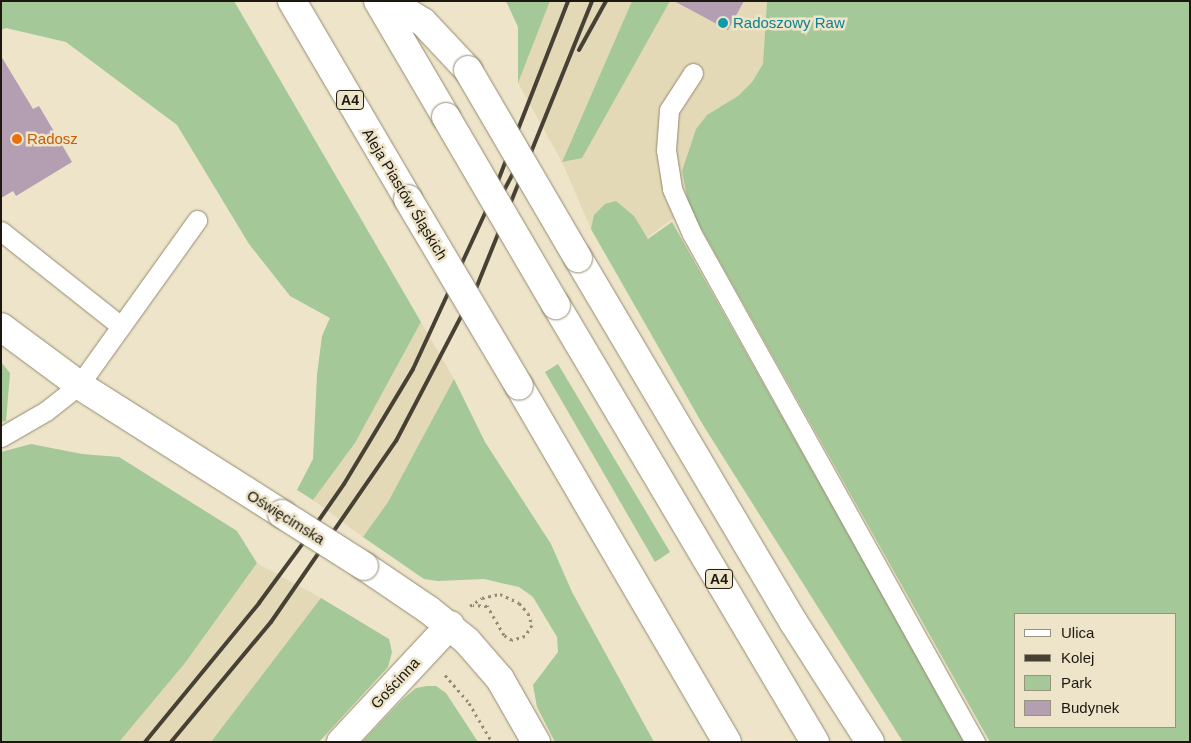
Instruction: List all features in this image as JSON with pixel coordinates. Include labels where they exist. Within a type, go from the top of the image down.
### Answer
[{"type":"main road","name":"Aleja Piastów Śląskich","points":[[292,1],[727,742]]},
{"type":"main road","name":"A4","points":[[378,1],[815,742]]},
{"type":"main road","points":[[389,1],[424,22],[468,70],[790,615],[870,742]]},
{"type":"main road","name":"Oświęcimska","points":[[1,327],[79,385],[364,566],[450,625],[500,679],[536,742]]},
{"type":"main road","name":"Gościnna","points":[[341,742],[450,625]]},
{"type":"lane","points":[[693,73],[670,110],[666,150],[672,189],[692,234],[975,742]]},
{"type":"lane","points":[[1,437],[46,411],[79,385],[197,220]]},
{"type":"lane","points":[[1,231],[121,326]]},
{"type":"path","points":[[450,625],[471,605],[482,598],[500,594],[519,603],[528,613],[532,625],[525,636],[512,640],[504,635],[487,606],[471,605]]},
{"type":"path","points":[[426,651],[469,703],[492,742]]},
{"type":"shaded area","points":[[550,1],[632,1],[562,161],[670,1],[767,1],[763,64],[752,82],[738,96],[707,115],[696,129],[687,155],[689,207],[611,264],[591,229],[562,162],[518,83]]},
{"type":"shaded area","points":[[421,322],[454,379],[388,502],[363,537],[313,500],[355,443]]},
{"type":"shaded area","points":[[257,563],[321,598],[239,709],[211,742],[119,742],[185,663]]},
{"type":"green space","points":[[1,1],[234,1],[421,322],[355,443],[313,500],[297,490],[313,459],[317,375],[322,336],[330,318],[290,296],[249,244],[177,125],[66,42],[6,28],[1,30]]},
{"type":"green space","points":[[506,1],[550,1],[518,83],[518,27]]},
{"type":"green space","points":[[632,1],[670,1],[582,158],[562,162]]},
{"type":"green space","points":[[767,1],[1190,1],[1190,742],[990,742],[689,207],[682,171],[696,129],[707,115],[738,96],[752,82],[763,64]]},
{"type":"green space","points":[[616,201],[634,216],[648,239],[672,222],[966,742],[903,742],[703,425],[591,229],[594,215],[605,204]]},
{"type":"green space","points":[[1,362],[10,373],[6,421],[1,422]]},
{"type":"green space","points":[[558,364],[670,552],[655,562],[545,372]]},
{"type":"green space","points":[[454,379],[485,442],[551,544],[572,592],[654,742],[555,742],[537,707],[533,685],[558,652],[557,637],[533,597],[519,587],[484,579],[438,581],[424,579],[363,537],[388,502]]},
{"type":"green space","points":[[31,444],[82,454],[119,457],[237,531],[257,563],[185,663],[119,742],[1,742],[1,452]]},
{"type":"green space","points":[[321,598],[389,639],[392,652],[388,667],[319,742],[211,742]]},
{"type":"green space","points":[[436,686],[446,693],[478,742],[362,742],[403,699],[416,688]]},
{"type":"building","name":"Radoszowy Raw","points":[[674,1],[744,1],[728,30]]},
{"type":"building","points":[[1,56],[33,109],[39,106],[72,162],[16,196],[13,191],[1,198]]},
{"type":"railway","points":[[145,742],[259,603],[303,543],[344,484],[413,369],[487,209],[568,1]]},
{"type":"railway","points":[[171,742],[271,622],[396,441],[477,286],[592,1]]},
{"type":"railway","points":[[579,50],[606,1]]},
{"type":"railway","points":[[492,213],[527,147]]},
{"type":"place","name":"Radoszowy Raw","points":[[723,23]]},
{"type":"place","name":"Radosz","points":[[17,139]]}]
